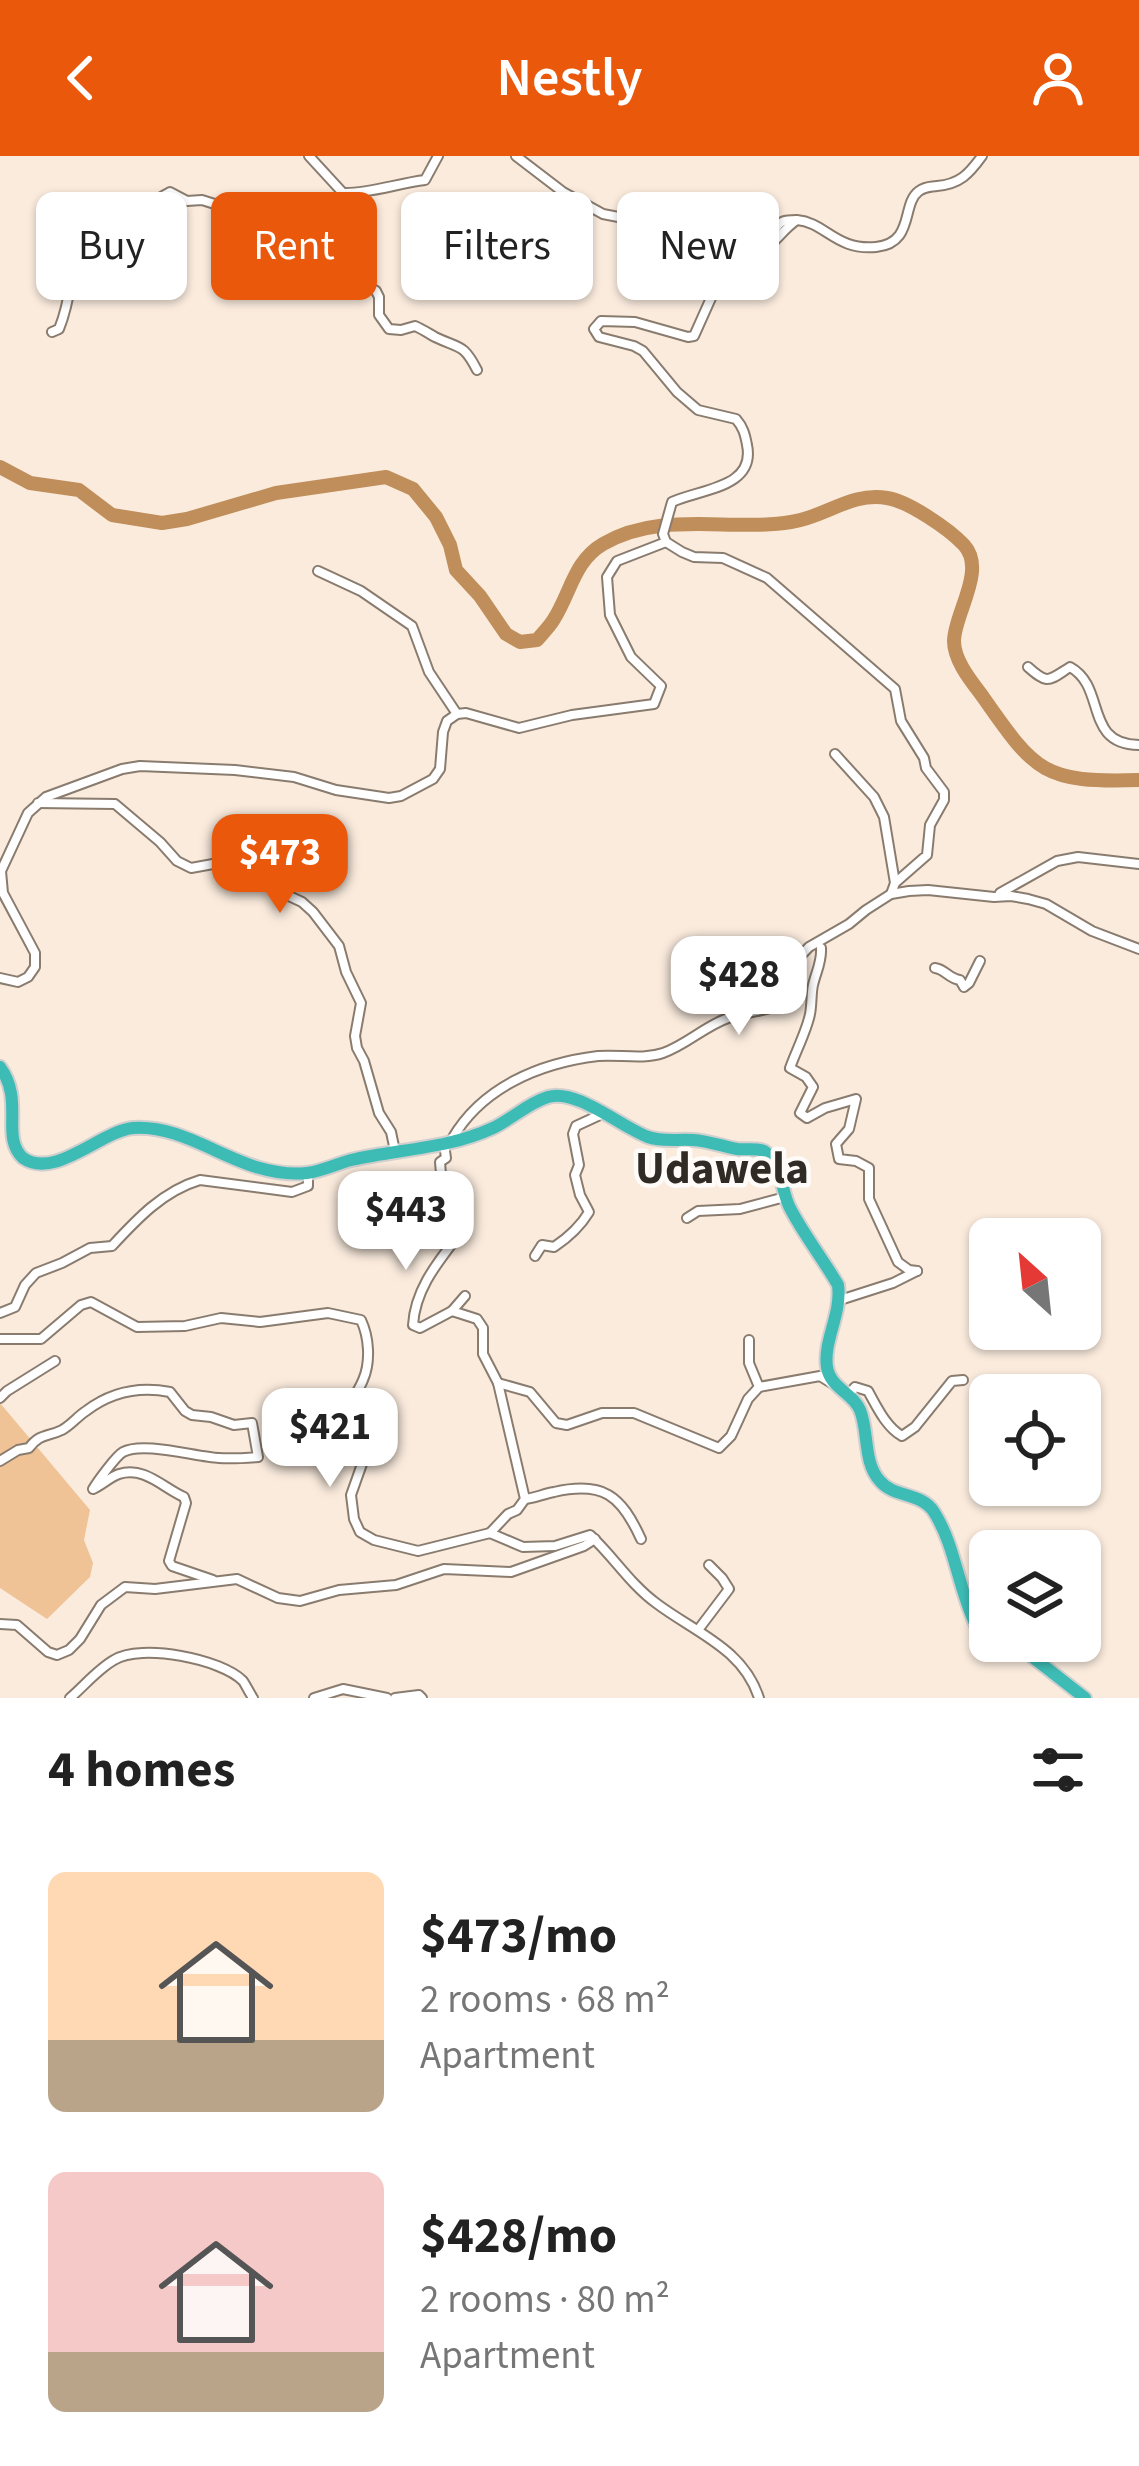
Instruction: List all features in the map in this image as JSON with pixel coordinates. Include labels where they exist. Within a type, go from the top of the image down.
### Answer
[{"type":"highway","points":[[0,1066],[13,1095],[9,1142],[30,1162],[53,1161],[132,1128],[190,1140],[258,1169],[308,1173],[447,1143],[492,1128],[551,1096],[566,1096],[651,1138],[692,1139],[764,1151],[775,1161],[785,1197],[838,1285],[840,1300],[827,1368],[835,1385],[859,1406],[874,1472],[882,1485],[927,1502],[934,1512],[969,1611]]},
{"type":"highway","points":[[1039,1662],[1085,1698]]},
{"type":"street","points":[[309,156],[343,193],[351,194],[425,180],[438,156]]},
{"type":"street","points":[[516,156],[562,192],[615,218],[644,222],[665,207],[739,219],[758,230],[775,231],[784,220],[805,220],[832,238],[866,248],[887,245],[903,229],[920,190],[966,177],[982,156]]},
{"type":"street","points":[[52,332],[59,329],[66,311],[82,234],[94,219],[105,208],[118,214],[134,212],[170,192],[241,216],[268,254],[327,290],[346,293],[371,288],[379,297],[379,315],[389,329],[415,326],[460,345],[476,370]]},
{"type":"street","points":[[665,538],[668,509],[675,499],[722,484],[748,466],[743,429],[736,419],[698,410],[644,351],[599,337],[596,323],[635,322],[694,336],[724,269],[764,251],[797,220]]},
{"type":"street","points":[[0,978],[19,982],[35,967],[35,953],[3,892],[2,871],[28,812],[46,797],[140,766],[294,777],[335,790],[389,798],[433,779],[440,769],[447,721],[457,714],[519,728],[654,704],[661,686],[631,657],[610,615],[607,577],[616,561],[665,538]]},
{"type":"street","points":[[665,538],[682,552],[723,558],[767,578],[895,689],[901,722],[944,792],[944,800],[930,826],[927,855],[895,884],[891,895]]},
{"type":"street","points":[[318,571],[361,591],[412,626],[429,672],[457,714]]},
{"type":"street","points":[[1028,667],[1048,681],[1070,667],[1078,670],[1085,677],[1102,728],[1118,742],[1139,745]]},
{"type":"street","points":[[836,754],[874,797],[884,817],[895,884]]},
{"type":"street","points":[[36,803],[116,804],[177,861],[191,868],[213,864],[232,871],[314,912],[339,946],[361,1003],[357,1048],[396,1153]]},
{"type":"street","points":[[994,897],[1057,861],[1078,857],[1139,864]]},
{"type":"street","points":[[465,1296],[428,1326],[413,1325],[424,1285],[454,1241],[432,1200],[447,1143],[464,1118],[517,1078],[554,1064],[664,1052],[729,1018],[773,1007],[789,968],[809,947],[891,895],[928,890],[1010,896],[1046,904],[1092,932],[1139,949]]},
{"type":"street","points":[[821,948],[807,1028],[790,1068],[813,1087],[800,1113],[807,1118],[856,1099],[849,1129],[836,1144],[839,1159],[868,1168],[869,1199],[898,1262],[917,1270],[840,1300]]},
{"type":"street","points":[[935,968],[960,980],[964,987],[980,961]]},
{"type":"street","points":[[535,1256],[542,1245],[554,1246],[577,1230],[589,1211],[575,1175],[579,1165],[573,1134],[576,1126],[603,1114]]},
{"type":"street","points":[[0,1313],[15,1306],[36,1273],[90,1248],[112,1246],[147,1208],[191,1182],[292,1192],[308,1186],[308,1173]]},
{"type":"street","points":[[687,1217],[698,1211],[740,1209],[785,1197]]},
{"type":"street","points":[[0,1339],[41,1339],[80,1305],[91,1302],[137,1327],[185,1326],[220,1318],[260,1322],[328,1312],[353,1317],[364,1325],[368,1347],[365,1378],[350,1408],[363,1443],[351,1496],[354,1519],[360,1532],[374,1540],[418,1551],[490,1534],[525,1499],[498,1383],[483,1354],[483,1328],[477,1318],[452,1311]]},
{"type":"street","points":[[749,1340],[749,1364],[759,1387]]},
{"type":"street","points":[[0,1398],[55,1361]]},
{"type":"street","points":[[498,1383],[530,1392],[556,1423],[567,1425],[602,1413],[634,1413],[719,1448],[759,1387],[820,1376],[835,1385]]},
{"type":"street","points":[[847,1396],[855,1387],[868,1391],[882,1416],[902,1436],[952,1381],[963,1379]]},
{"type":"street","points":[[0,1462],[29,1448],[38,1436],[63,1430],[91,1407],[127,1390],[170,1392],[191,1415],[234,1425],[252,1423],[258,1457],[128,1450],[94,1484],[93,1489],[116,1475],[137,1474],[156,1478],[184,1497],[169,1561],[213,1580]]},
{"type":"street","points":[[525,1499],[580,1488],[607,1492],[625,1507],[641,1539]]},
{"type":"street","points":[[490,1534],[523,1547],[555,1546],[590,1535],[655,1603],[732,1654],[759,1698]]},
{"type":"street","points":[[0,1624],[17,1625],[56,1654],[80,1640],[101,1605],[125,1587],[155,1589],[237,1579],[278,1598],[300,1601],[339,1590],[395,1585],[444,1569],[511,1572],[595,1539]]},
{"type":"street","points":[[698,1630],[729,1589],[709,1565]]},
{"type":"street","points":[[70,1698],[113,1660],[154,1651],[232,1673],[253,1698]]},
{"type":"street","points":[[314,1698],[343,1689],[422,1698]]},
{"type":"shaded area","points":[[0,1403],[90,1510],[84,1540],[93,1563],[90,1577],[47,1619],[0,1588]]},
{"type":"waterway","points":[[0,467],[30,483],[79,490],[112,515],[162,523],[276,493],[386,477],[413,489],[436,517],[456,570],[506,634],[520,642],[537,640],[548,627],[593,551],[625,534],[672,525],[791,522],[861,499],[896,500],[939,524],[970,555],[971,579],[955,630],[955,649],[969,678],[1016,742],[1045,768],[1062,775],[1139,780]]},
{"type":"district","name":"Udawela","points":[[722,1169]]}]
